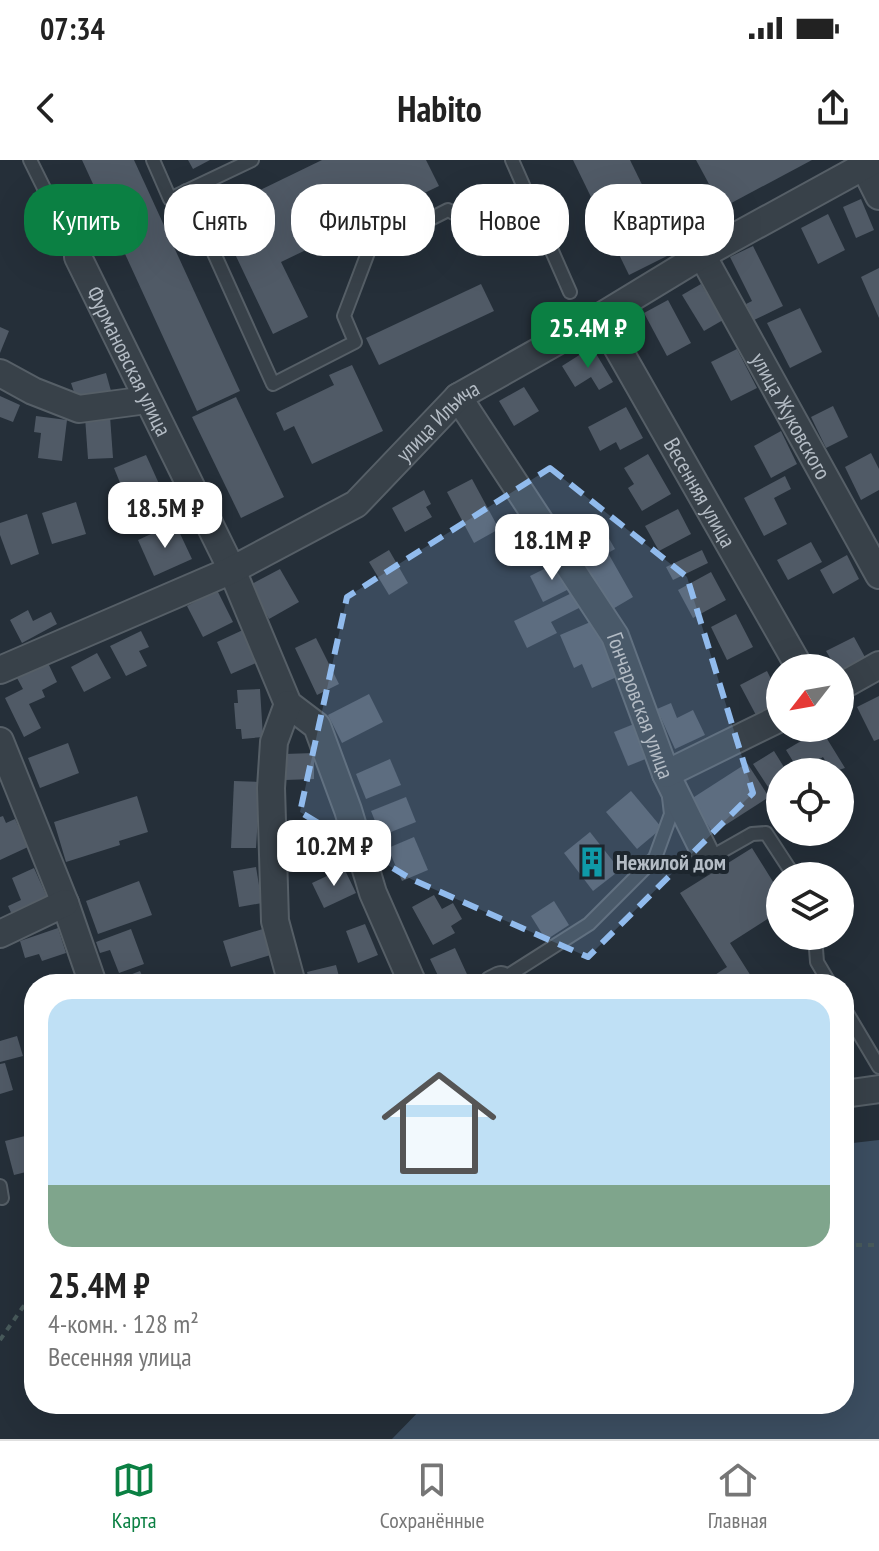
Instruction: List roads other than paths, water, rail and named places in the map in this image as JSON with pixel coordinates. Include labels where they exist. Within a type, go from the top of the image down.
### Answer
[{"type":"street","points":[[870,163],[879,196]]},
{"type":"street","name":"улица Ильича","points":[[734,237],[870,163]]},
{"type":"street","name":"улица Ильича","points":[[0,670],[232,570],[356,504],[458,397],[700,256]]},
{"type":"street","name":"улица Жуковского","points":[[703,256],[879,575]]},
{"type":"street","name":"Фурмановская улица","points":[[78,257],[232,570],[288,704],[317,726],[373,893],[409,974]]},
{"type":"street","name":"Весенняя улица","points":[[600,317],[792,654]]},
{"type":"street","points":[[0,373],[33,391],[79,409],[147,400]]},
{"type":"street","name":"Гончаровская улица","points":[[458,397],[615,636],[666,774],[708,859]]},
{"type":"street","points":[[854,679],[879,665]]},
{"type":"street","points":[[288,704],[274,742],[271,788],[275,921],[289,974]]},
{"type":"street","points":[[666,774],[766,725]]},
{"type":"street","points":[[0,741],[65,903],[90,974]]},
{"type":"street","points":[[0,934],[65,903]]},
{"type":"street","points":[[854,1093],[879,1089]]},
{"type":"lane","points":[[30,160],[78,257]]},
{"type":"lane","points":[[153,160],[164,185]]},
{"type":"lane","points":[[201,184],[252,160]]},
{"type":"lane","points":[[512,160],[523,184]]},
{"type":"lane","points":[[215,256],[273,384],[355,342],[344,316],[369,250],[448,210],[451,212]]},
{"type":"lane","points":[[554,256],[570,292]]},
{"type":"lane","points":[[510,974],[589,924],[655,858],[671,814],[666,774]]},
{"type":"lane","points":[[708,859],[752,834],[766,833],[785,862]]},
{"type":"lane","points":[[814,950],[824,974]]},
{"type":"lane","points":[[854,1025],[879,1067]]},
{"type":"water","points":[[879,1140],[879,1439],[392,1439],[416,1414],[854,1414],[854,1143]]},
{"type":"place","name":"Нежилой дом","points":[[592,862]]}]
